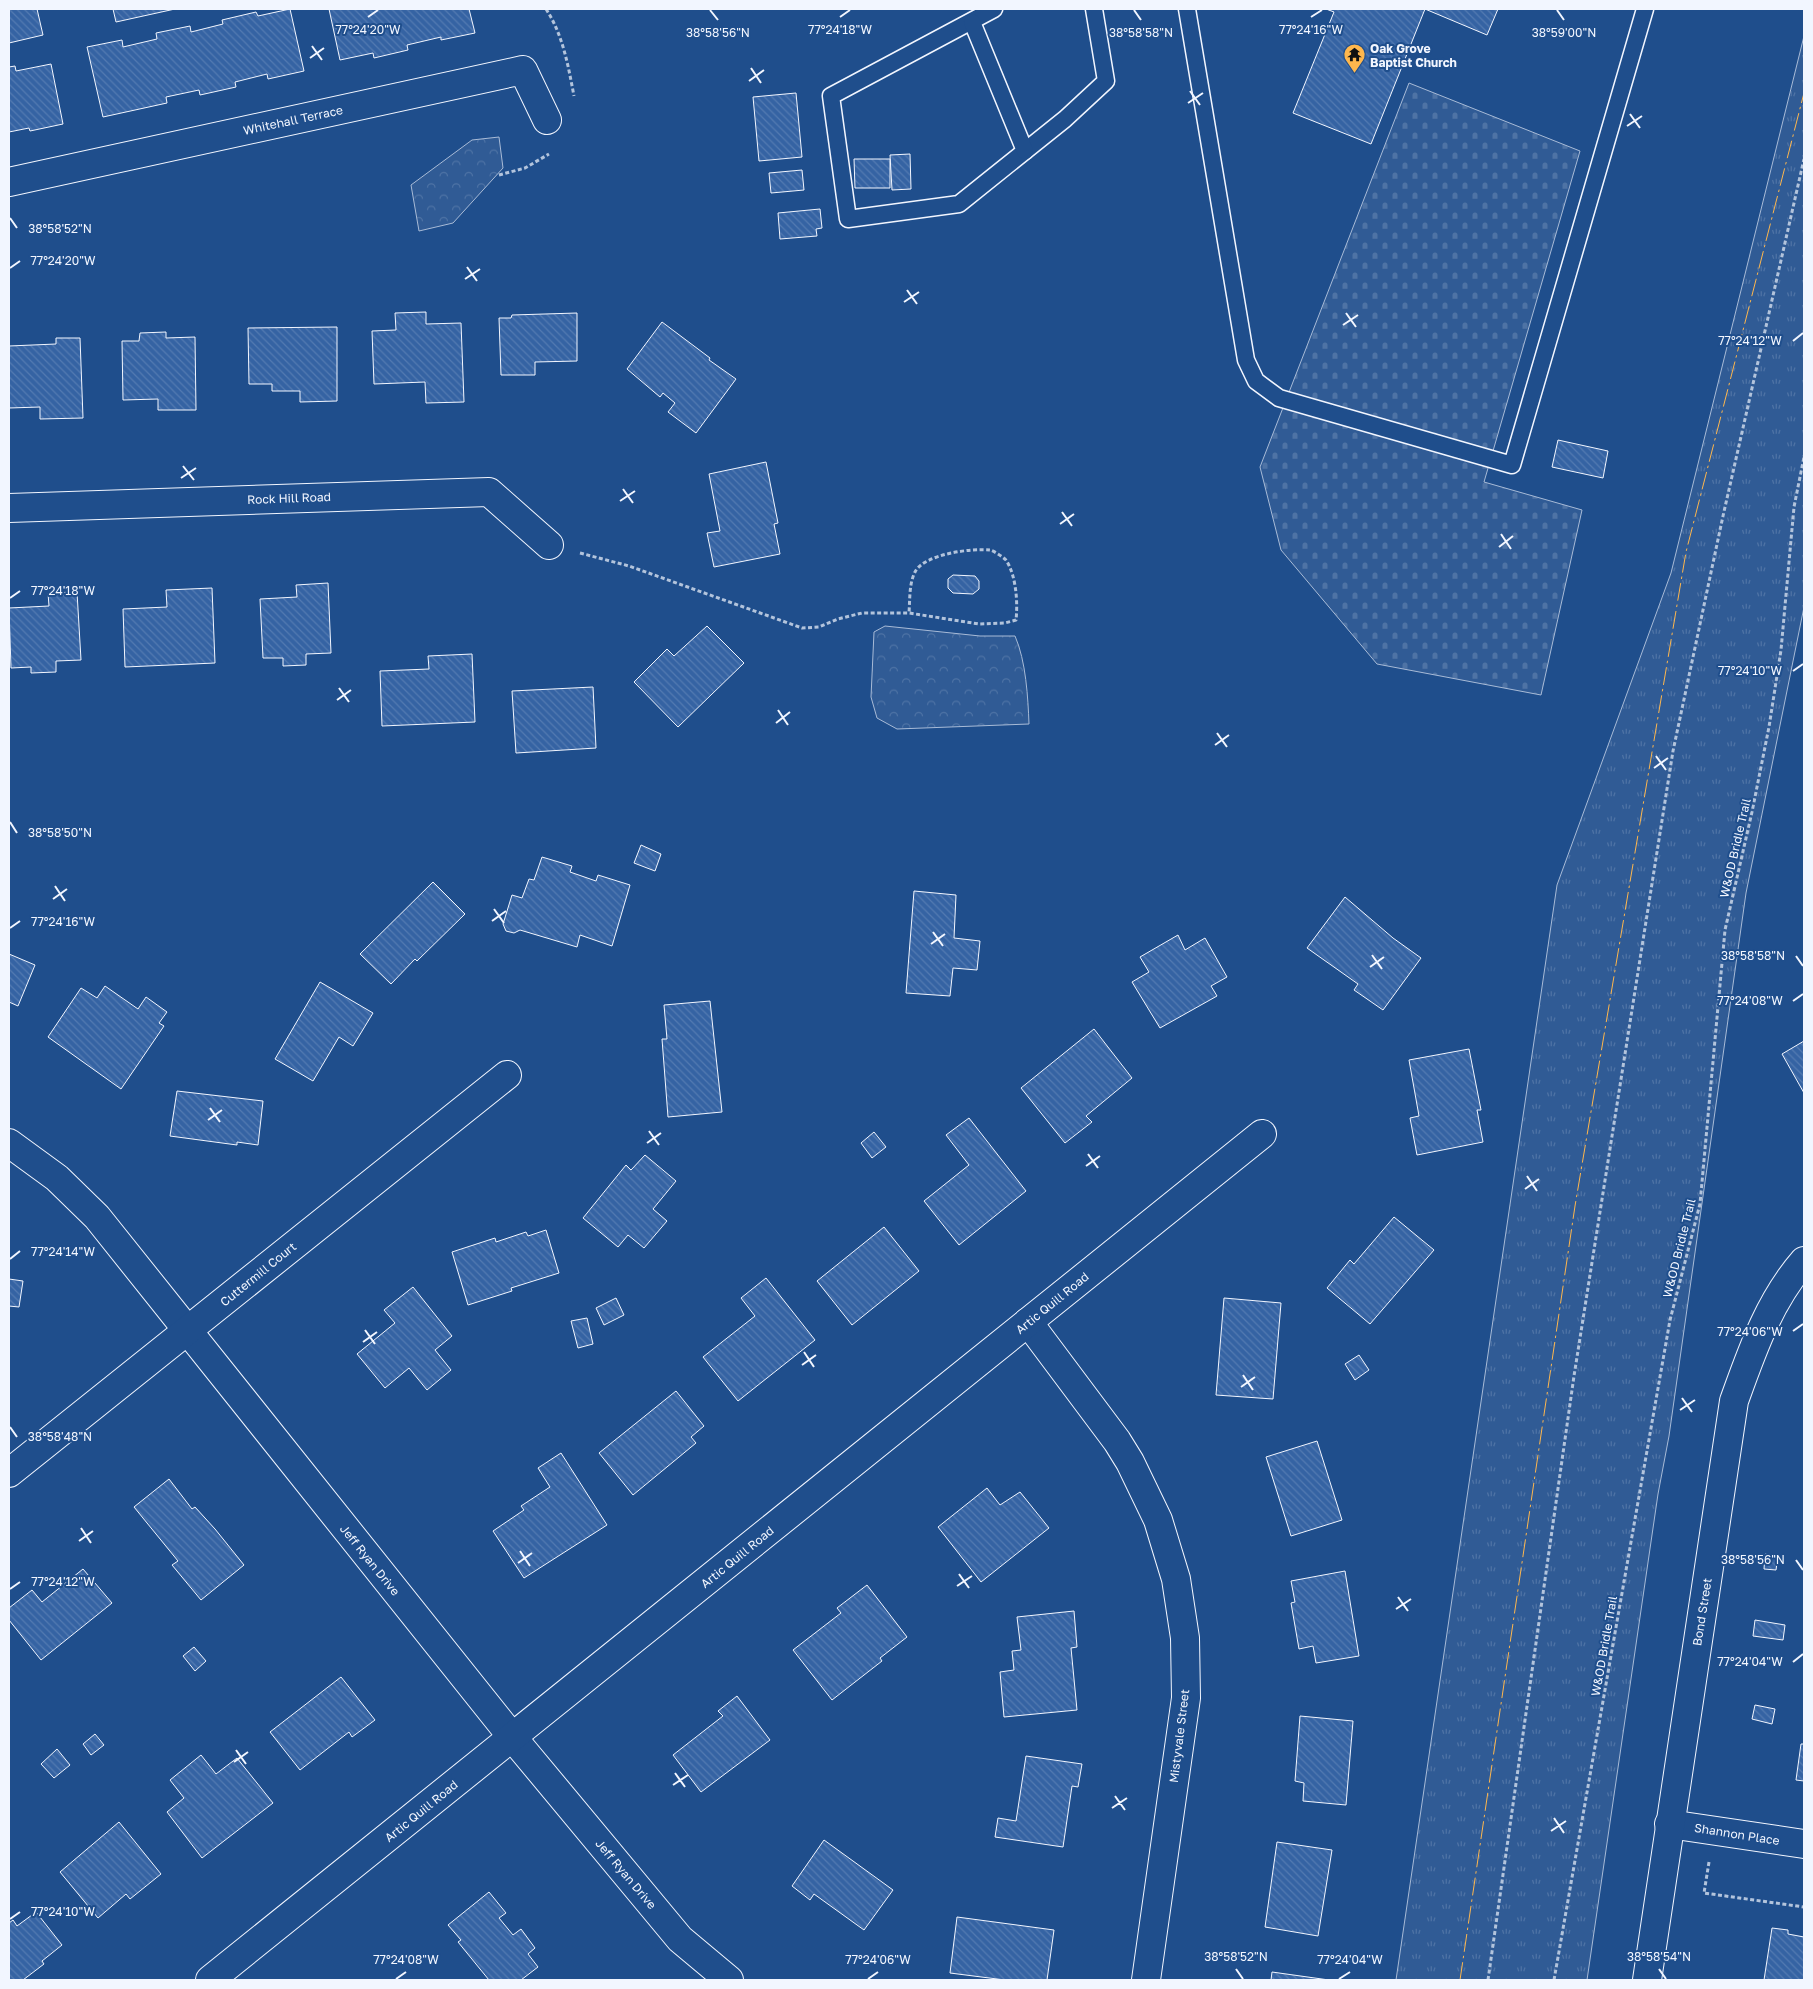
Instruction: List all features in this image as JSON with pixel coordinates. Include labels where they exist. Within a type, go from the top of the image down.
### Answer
[{"type":"street","name":"Whitehall Terrace","points":[[9,182],[523,70],[547,120]]},
{"type":"street","name":"Rock Hill Road","points":[[9,508],[489,492],[550,545]]},
{"type":"street","name":"Cuttermill Court","points":[[9,1473],[507,1075]]},
{"type":"street","name":"Artic Quill Road","points":[[210,1980],[1262,1134]]},
{"type":"street","name":"Jeff Ryan Drive","points":[[9,1143],[56,1178],[97,1217],[513,1738],[680,1939],[729,1980]]},
{"type":"street","name":"Bond Street","points":[[1647,1980],[1734,1401],[1762,1326],[1794,1273],[1804,1261]]},
{"type":"street","name":"Mistyvale Street","points":[[1028,1322],[1117,1441],[1130,1462],[1158,1520],[1176,1579],[1185,1638],[1186,1698],[1146,1980]]},
{"type":"street","name":"Shannon Place","points":[[1669,1824],[1804,1844]]},
{"type":"lane","points":[[994,9],[831,96],[848,220],[959,204],[1025,151],[1106,81],[1094,9]]},
{"type":"lane","points":[[1186,9],[1246,360],[1256,381],[1279,398],[1512,465],[1645,9]]},
{"type":"lane","points":[[972,22],[1025,151]]},
{"type":"path","points":[[1488,1980],[1574,1376],[1673,751],[1723,516],[1804,159]]},
{"type":"path","name":"W&OD Bridle Trail","points":[[1554,1980],[1670,1320],[1700,1204],[1725,930],[1769,727],[1781,650],[1794,507],[1804,457]]},
{"type":"path","points":[[550,545],[629,566],[802,628],[819,627],[838,619],[862,614],[909,613],[979,624],[1005,623],[1016,620],[1017,610],[1012,574],[1005,559],[992,550],[973,550],[946,554],[929,560],[916,570],[910,592],[909,613]]},
{"type":"path","points":[[1714,1830],[1704,1893],[1804,1907]]},
{"type":"green space","points":[[1804,36],[1804,607],[1746,893],[1669,1436],[1658,1494],[1587,1980],[1396,1980],[1557,885],[1671,573]]},
{"type":"green space","points":[[1409,83],[1580,151],[1484,482],[1582,510],[1541,695],[1377,664],[1281,550],[1260,467]]},
{"type":"green space","points":[[499,137],[503,168],[453,223],[419,231],[411,185],[472,140]]},
{"type":"green space","points":[[885,626],[980,636],[1015,636],[1024,668],[1029,724],[897,729],[877,718],[871,697],[874,632]]},
{"type":"building","points":[[9,9],[37,9],[43,35],[9,43]]},
{"type":"building","points":[[113,9],[175,9],[116,22]]},
{"type":"building","points":[[290,9],[304,71],[268,79],[267,74],[235,82],[236,87],[200,95],[199,90],[166,97],[167,103],[103,117],[87,47],[122,40],[123,47],[157,39],[156,33],[190,26],[191,32],[223,24],[222,20],[256,12],[258,16]]},
{"type":"building","points":[[329,9],[469,9],[475,33],[441,40],[441,37],[407,45],[408,50],[374,58],[373,53],[340,60]]},
{"type":"building","name":"Oak Grove Baptist Church","points":[[1326,9],[1425,9],[1371,144],[1293,113],[1334,12]]},
{"type":"building","points":[[1425,9],[1498,9],[1487,35]]},
{"type":"building","points":[[51,64],[63,124],[30,131],[29,128],[9,132],[9,67],[15,66],[16,71]]},
{"type":"building","points":[[796,93],[802,157],[759,161],[753,97]]},
{"type":"building","points":[[910,154],[911,189],[892,190],[890,155]]},
{"type":"building","points":[[854,159],[890,159],[890,188],[855,188]]},
{"type":"building","points":[[802,170],[804,190],[771,193],[769,173]]},
{"type":"building","points":[[820,209],[822,228],[816,229],[817,236],[780,239],[778,213]]},
{"type":"building","points":[[426,312],[426,324],[461,323],[464,402],[426,403],[425,382],[374,384],[372,331],[396,330],[395,313]]},
{"type":"building","points":[[577,313],[577,361],[535,362],[535,375],[501,375],[499,318],[511,318],[512,315]]},
{"type":"building","points":[[662,322],[736,379],[696,433],[668,412],[675,403],[663,393],[660,397],[627,369]]},
{"type":"building","points":[[337,327],[337,401],[300,402],[300,391],[272,391],[272,384],[249,384],[248,328]]},
{"type":"building","points":[[166,332],[166,338],[195,337],[196,410],[158,410],[158,399],[123,400],[122,341],[139,341],[140,333]]},
{"type":"building","points":[[56,338],[80,338],[83,418],[40,419],[40,407],[9,408],[9,346],[56,344]]},
{"type":"building","points":[[1558,440],[1608,451],[1603,478],[1552,467]]},
{"type":"building","points":[[766,462],[778,523],[774,524],[780,554],[714,567],[707,533],[720,531],[709,474]]},
{"type":"building","points":[[953,575],[975,576],[979,581],[979,589],[973,594],[953,593],[948,588],[948,579]]},
{"type":"building","points":[[328,583],[331,653],[306,654],[306,665],[283,666],[283,658],[263,658],[260,599],[297,597],[296,585]]},
{"type":"building","points":[[212,588],[215,663],[125,667],[123,609],[167,607],[166,590]]},
{"type":"building","points":[[77,592],[81,660],[56,661],[56,672],[31,673],[31,667],[11,668],[9,608],[49,606],[48,593]]},
{"type":"building","points":[[707,626],[744,663],[678,727],[634,682],[667,649],[674,656]]},
{"type":"building","points":[[472,654],[475,722],[382,726],[380,671],[429,669],[428,656]]},
{"type":"building","points":[[593,687],[596,748],[516,753],[512,691]]},
{"type":"building","points":[[641,845],[661,854],[655,871],[634,863]]},
{"type":"building","points":[[542,857],[572,866],[570,872],[596,881],[598,875],[630,885],[612,946],[580,935],[577,947],[520,930],[514,933],[506,931],[503,924],[512,895],[522,898],[529,879],[534,880]]},
{"type":"building","points":[[433,882],[465,914],[417,961],[415,959],[391,984],[360,954]]},
{"type":"building","points":[[914,891],[956,895],[954,938],[980,941],[977,970],[953,968],[950,996],[906,993]]},
{"type":"building","points":[[1345,897],[1393,938],[1421,958],[1383,1010],[1354,990],[1358,984],[1307,948]]},
{"type":"building","points":[[1178,935],[1185,950],[1205,938],[1227,977],[1211,986],[1217,996],[1160,1028],[1132,982],[1149,972],[1140,957]]},
{"type":"building","points":[[9,954],[35,965],[18,1006],[9,1002]]},
{"type":"building","points":[[320,982],[373,1013],[353,1046],[339,1037],[313,1081],[275,1059]]},
{"type":"building","points":[[105,986],[138,1009],[146,997],[167,1012],[159,1023],[164,1026],[121,1089],[48,1037],[81,988],[97,998]]},
{"type":"building","points":[[710,1001],[722,1112],[668,1117],[662,1039],[667,1039],[664,1005]]},
{"type":"building","points":[[1094,1029],[1132,1078],[1086,1116],[1092,1122],[1065,1143],[1021,1088]]},
{"type":"building","points":[[1804,1041],[1804,1093],[1782,1054]]},
{"type":"building","points":[[1469,1049],[1481,1110],[1477,1110],[1483,1142],[1417,1155],[1410,1118],[1419,1116],[1409,1060]]},
{"type":"building","points":[[177,1091],[263,1101],[258,1145],[237,1142],[237,1145],[170,1136]]},
{"type":"building","points":[[969,1118],[1026,1191],[959,1245],[924,1201],[969,1165],[946,1135]]},
{"type":"building","points":[[874,1132],[886,1147],[872,1158],[861,1143]]},
{"type":"building","points":[[645,1155],[676,1181],[653,1209],[667,1221],[644,1248],[628,1235],[618,1247],[583,1218],[626,1165],[631,1170]]},
{"type":"building","points":[[1394,1217],[1434,1250],[1370,1324],[1327,1288],[1350,1260],[1354,1264]]},
{"type":"building","points":[[884,1227],[919,1271],[852,1325],[817,1281]]},
{"type":"building","points":[[546,1230],[559,1273],[511,1288],[512,1291],[468,1305],[452,1252],[495,1238],[496,1242],[526,1232],[528,1236]]},
{"type":"building","points":[[766,1278],[815,1340],[738,1401],[703,1357],[755,1316],[741,1298]]},
{"type":"building","points":[[9,1279],[23,1281],[19,1307],[9,1306]]},
{"type":"building","points":[[413,1287],[452,1336],[435,1350],[451,1370],[427,1390],[409,1368],[385,1388],[357,1354],[395,1323],[384,1310]]},
{"type":"building","points":[[616,1298],[624,1315],[604,1325],[596,1308]]},
{"type":"building","points":[[1224,1298],[1281,1303],[1273,1399],[1216,1395]]},
{"type":"building","points":[[587,1318],[593,1344],[578,1348],[571,1321]]},
{"type":"building","points":[[1359,1355],[1369,1370],[1355,1380],[1345,1364]]},
{"type":"building","points":[[676,1391],[704,1426],[691,1437],[696,1443],[633,1495],[599,1453]]},
{"type":"building","points":[[1317,1441],[1342,1520],[1291,1536],[1266,1457]]},
{"type":"building","points":[[561,1453],[607,1525],[524,1578],[493,1531],[524,1510],[521,1506],[550,1487],[538,1468]]},
{"type":"building","points":[[169,1479],[192,1509],[195,1507],[244,1565],[201,1600],[172,1565],[178,1561],[134,1507]]},
{"type":"building","points":[[987,1488],[1000,1505],[1020,1492],[1049,1528],[981,1582],[938,1527]]},
{"type":"building","points":[[1765,1554],[1778,1556],[1776,1570],[1764,1569]]},
{"type":"building","points":[[83,1569],[112,1603],[41,1660],[9,1620],[9,1608],[32,1590],[42,1602]]},
{"type":"building","points":[[1345,1571],[1359,1656],[1316,1663],[1313,1646],[1299,1649],[1291,1603],[1295,1602],[1291,1581]]},
{"type":"building","points":[[867,1585],[907,1637],[880,1658],[882,1661],[832,1700],[793,1650],[841,1613],[837,1608]]},
{"type":"building","points":[[1074,1611],[1077,1647],[1071,1648],[1077,1710],[1004,1717],[1000,1672],[1014,1670],[1012,1651],[1021,1650],[1017,1617]]},
{"type":"building","points":[[1755,1620],[1785,1625],[1783,1640],[1753,1636]]},
{"type":"building","points":[[194,1647],[206,1661],[195,1671],[183,1656]]},
{"type":"building","points":[[341,1677],[375,1720],[352,1737],[349,1732],[300,1770],[270,1732]]},
{"type":"building","points":[[737,1696],[770,1740],[701,1792],[673,1755],[723,1716],[718,1711]]},
{"type":"building","points":[[1755,1705],[1775,1709],[1772,1724],[1752,1719]]},
{"type":"building","points":[[1300,1716],[1353,1721],[1346,1805],[1303,1801],[1304,1783],[1295,1781]]},
{"type":"building","points":[[95,1734],[104,1745],[91,1755],[83,1744]]},
{"type":"building","points":[[1801,1744],[1804,1744],[1804,1781],[1796,1780]]},
{"type":"building","points":[[57,1749],[70,1765],[54,1778],[41,1764]]},
{"type":"building","points":[[201,1755],[216,1774],[237,1758],[273,1803],[202,1858],[167,1812],[184,1798],[170,1780]]},
{"type":"building","points":[[1026,1756],[1082,1764],[1078,1787],[1072,1786],[1063,1847],[995,1837],[998,1818],[1016,1821]]},
{"type":"building","points":[[119,1822],[161,1874],[130,1899],[126,1894],[98,1918],[60,1872]]},
{"type":"building","points":[[824,1840],[893,1890],[864,1930],[814,1894],[810,1900],[792,1886]]},
{"type":"building","points":[[1277,1842],[1332,1850],[1318,1936],[1265,1927]]},
{"type":"building","points":[[489,1892],[506,1913],[499,1918],[513,1935],[521,1929],[535,1948],[528,1954],[538,1967],[521,1980],[489,1980],[458,1942],[461,1940],[448,1925]]},
{"type":"building","points":[[36,1912],[62,1945],[42,1961],[44,1964],[23,1980],[9,1980],[9,1923],[13,1920],[17,1926]]},
{"type":"building","points":[[957,1917],[1054,1930],[1047,1980],[1005,1980],[950,1973]]},
{"type":"building","points":[[1772,1928],[1788,1930],[1788,1934],[1804,1937],[1804,1980],[1764,1980]]},
{"type":"building","points":[[1272,1972],[1329,1980],[1271,1980]]},
{"type":"power","points":[[1460,1980],[1575,1206],[1686,552],[1804,93]]},
{"type":"place","name":"Oak Grove Baptist Church","points":[[1354,74]]}]
